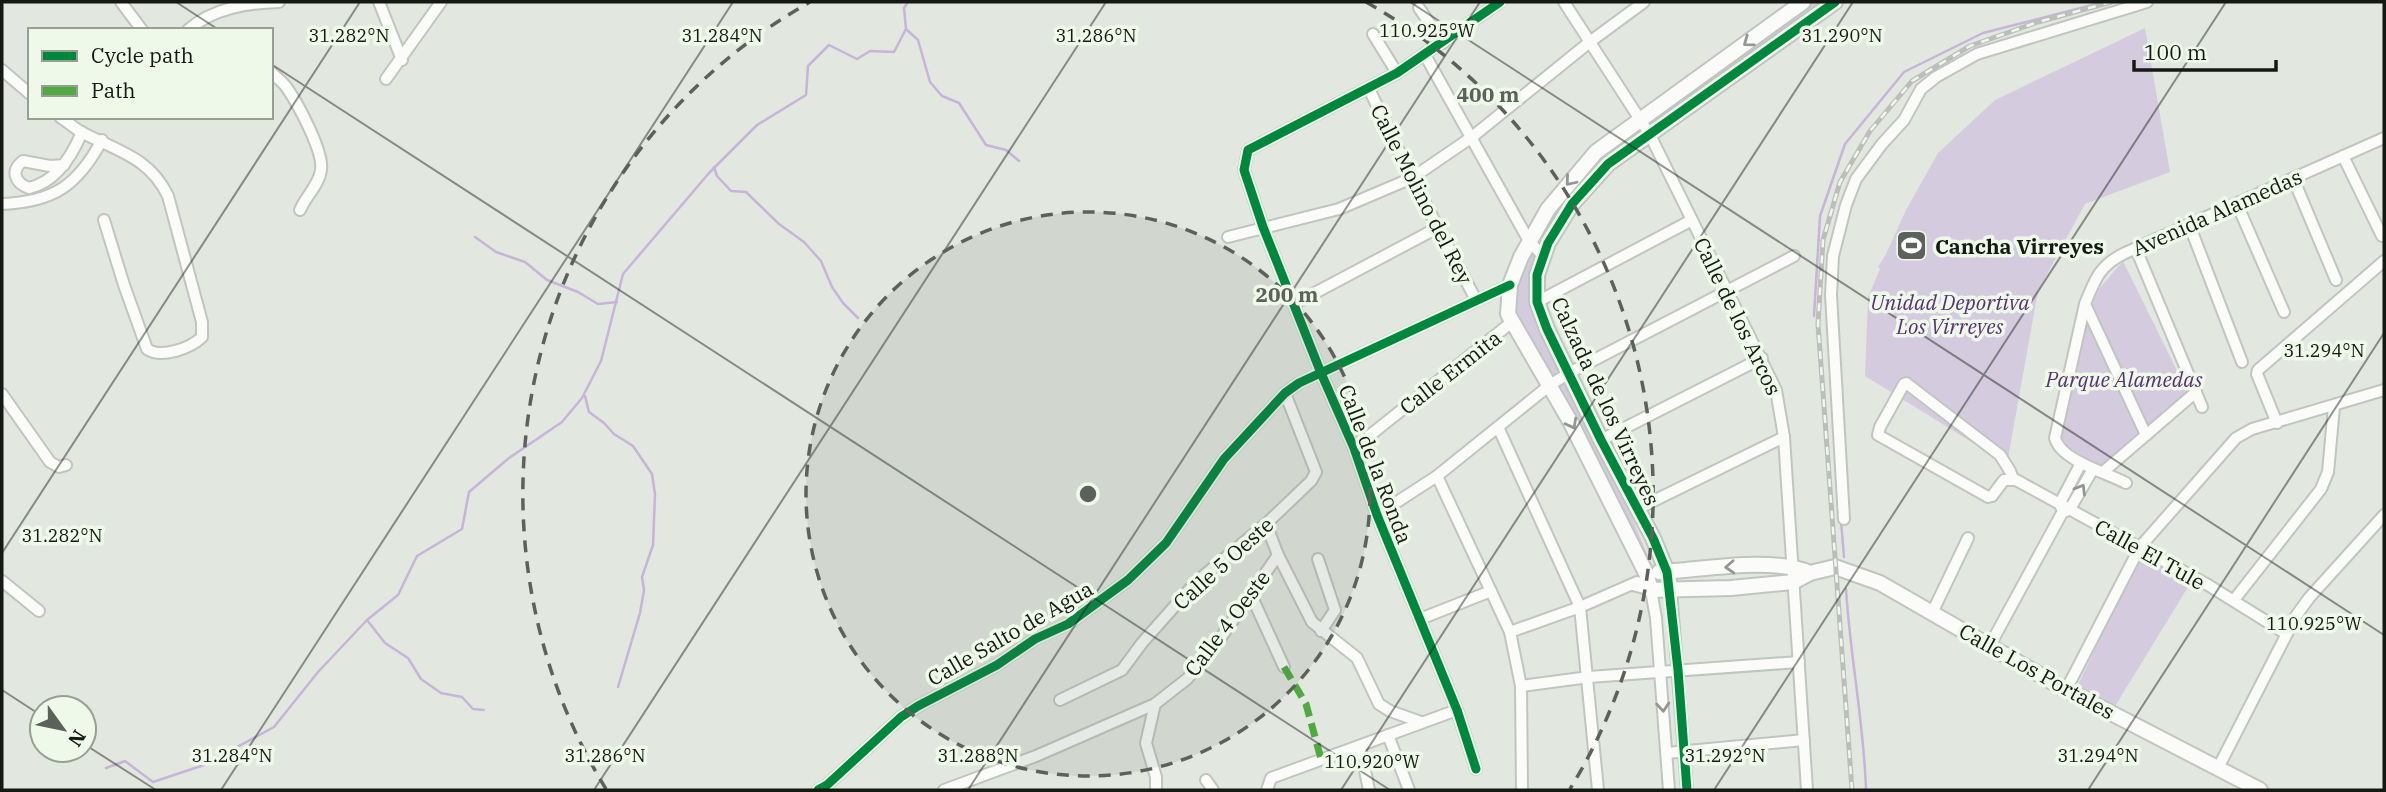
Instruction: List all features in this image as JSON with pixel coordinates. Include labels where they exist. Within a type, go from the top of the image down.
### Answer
[{"type":"street","points":[[121,2],[140,28]]},
{"type":"street","points":[[190,28],[218,11],[244,5],[279,2]]},
{"type":"street","points":[[379,2],[402,60]]},
{"type":"street","points":[[386,79],[441,2]]},
{"type":"street","points":[[1369,89],[1425,55],[1500,2]]},
{"type":"street","name":"Calle de los Arcos","points":[[1564,2],[1650,135],[1776,390],[1784,437],[1807,790]]},
{"type":"street","points":[[1228,237],[1339,209],[1412,178],[1472,137],[1644,2]]},
{"type":"street","name":"Calzada de los Virreyes","points":[[1651,590],[1646,573],[1571,423],[1512,322],[1507,308],[1510,285],[1529,241],[1556,198],[1596,152],[1803,2]]},
{"type":"street","name":"Calzada de los Virreyes","points":[[1671,591],[1667,572],[1601,440],[1538,302],[1537,275],[1543,256],[1572,204],[1608,164],[1835,2]]},
{"type":"street","points":[[1844,519],[1831,295],[1833,256],[1846,205],[1856,179],[1904,120],[1921,89],[1937,77],[1977,54],[2147,2]]},
{"type":"street","points":[[1419,8],[1443,43]]},
{"type":"street","points":[[1373,34],[1397,73]]},
{"type":"street","points":[[1425,55],[1529,241],[1543,256]]},
{"type":"street","points":[[2,70],[28,92]]},
{"type":"street","points":[[273,74],[296,103],[321,158],[321,171],[300,209]]},
{"type":"street","name":"Calle de la Ronda","points":[[1369,89],[1248,150],[1244,170],[1263,227],[1457,710],[1476,769]]},
{"type":"street","name":"Calle Molino del Rey","points":[[1369,89],[1476,300]]},
{"type":"street","points":[[64,119],[82,132],[102,140],[141,163],[160,180],[168,196],[202,322],[202,337],[196,344],[159,354],[151,352],[144,345],[104,220]]},
{"type":"street","points":[[64,165],[82,132]]},
{"type":"street","name":"Avenida Alamedas","points":[[2126,483],[2081,463],[2058,446],[2054,438],[2085,304],[2098,274],[2105,265],[2136,248],[2384,138]]},
{"type":"street","points":[[2,204],[33,201],[63,190],[79,176],[102,140]]},
{"type":"street","points":[[2343,156],[2382,236]]},
{"type":"street","points":[[2293,178],[2336,280]]},
{"type":"street","points":[[2237,204],[2284,312]]},
{"type":"street","points":[[1538,302],[1692,220]]},
{"type":"street","points":[[2189,224],[2242,362]]},
{"type":"street","points":[[1294,304],[1439,227]]},
{"type":"street","points":[[2136,248],[2202,407]]},
{"type":"street","points":[[1377,515],[1437,476],[1550,385],[1569,373],[1794,256]]},
{"type":"street","points":[[2277,423],[2257,374],[2258,370],[2384,261]]},
{"type":"street","name":"Calle Salto de Agua","points":[[818,790],[827,785],[901,717],[996,665],[1035,639],[1068,624],[1128,580],[1167,543],[1224,459],[1284,393],[1510,285]]},
{"type":"street","points":[[2085,304],[2146,435]]},
{"type":"street","name":"Calle Ermita","points":[[1354,448],[1512,322]]},
{"type":"street","points":[[1601,440],[1762,358]]},
{"type":"street","points":[[1904,384],[1916,390],[2000,455],[2012,479],[2004,480],[1992,496],[1988,497],[1878,435],[1904,384]]},
{"type":"street","points":[[2066,690],[2140,547],[2236,439],[2252,429],[2334,407],[2384,390]]},
{"type":"street","points":[[2064,508],[2098,471],[2196,392]]},
{"type":"street","name":"Calle 5 Oeste","points":[[1060,700],[1122,670],[1142,643],[1196,583],[1266,524],[1311,481],[1316,472],[1284,393]]},
{"type":"street","points":[[2,394],[50,462],[59,467],[65,465]]},
{"type":"street","points":[[2234,600],[2321,489],[2328,472],[2334,407]]},
{"type":"street","points":[[1498,427],[1580,607],[1589,677],[1598,790]]},
{"type":"street","points":[[1637,509],[1784,437]]},
{"type":"street","points":[[1989,647],[2064,508],[2081,463]]},
{"type":"street","points":[[1437,476],[1510,632],[1521,686],[1522,790]]},
{"type":"street","name":"Calle El Tule","points":[[2012,479],[2234,600],[2285,633]]},
{"type":"street","points":[[2218,768],[2285,633],[2309,598],[2384,515]]},
{"type":"street","points":[[1266,524],[1278,555],[1312,622],[1357,658],[1379,704],[1390,711],[1421,722]]},
{"type":"street","points":[[1932,613],[1968,538]]},
{"type":"street","name":"Calle 4 Oeste","points":[[944,790],[1036,756],[1155,704],[1187,679],[1213,649],[1278,555]]},
{"type":"street","points":[[1318,559],[1335,610],[1321,631]]},
{"type":"street","name":"Calle Los Portales","points":[[1646,573],[1793,566],[1810,573]]},
{"type":"street","name":"Calle Los Portales","points":[[1633,585],[1651,590],[1671,591],[1793,582],[1810,573],[1835,567],[1861,575],[1880,583],[2066,690],[2260,790]]},
{"type":"street","points":[[1510,632],[1633,585],[1646,573]]},
{"type":"street","points":[[2,580],[38,611]]},
{"type":"street","points":[[1651,590],[1669,790]]},
{"type":"street","points":[[1420,619],[1491,591]]},
{"type":"street","points":[[1671,591],[1687,790]]},
{"type":"street","points":[[1251,595],[1284,667]]},
{"type":"street","points":[[1521,686],[1589,677],[1798,662]]},
{"type":"street","points":[[1155,704],[1146,743],[1154,769],[1156,790]]},
{"type":"street","points":[[1267,790],[1271,778],[1457,710]]},
{"type":"street","points":[[1388,735],[1409,790]]},
{"type":"street","points":[[1667,753],[1804,740]]},
{"type":"street","points":[[1360,746],[1369,790]]},
{"type":"street","points":[[1206,780],[1213,790]]},
{"type":"green space","points":[[1799,2],[1833,2],[1648,135],[1638,122]]},
{"type":"green space","name":"Unidad Deportiva Los Virreyes","points":[[2145,28],[2170,172],[2085,204],[2038,291],[2007,464],[1865,376],[1868,297],[1880,269],[1878,267],[1938,153],[1995,100]]},
{"type":"green space","points":[[1635,124],[1645,137],[1607,164],[1545,246],[1533,308],[1661,586],[1648,588],[1551,390],[1512,329],[1513,268],[1543,210]]},
{"type":"green space","name":"Parque Alamedas","points":[[2123,261],[2188,393],[2101,467],[2058,441],[2085,322],[2099,289]]},
{"type":"green space","points":[[2141,553],[2191,582],[2114,708],[2076,689]]},
{"type":"waterway","points":[[106,768],[125,761],[153,782],[204,765],[274,727],[318,672],[367,620],[398,595],[417,556],[462,529],[469,492],[509,458],[562,422],[582,398],[601,361],[623,274],[709,173],[757,125],[806,95],[808,66],[829,45],[857,59],[870,51],[894,52],[906,29],[904,8],[908,2]]},
{"type":"waterway","points":[[1814,316],[1820,216],[1845,144],[1904,72],[1983,33],[2104,2]]},
{"type":"waterway","points":[[907,30],[918,40],[930,82],[942,96],[959,103],[986,145],[1006,150],[1019,161]]},
{"type":"waterway","points":[[714,167],[717,176],[731,191],[746,192],[779,224],[804,242],[821,261],[832,287],[843,303],[858,318]]},
{"type":"waterway","points":[[475,237],[496,252],[525,262],[547,280],[578,292],[598,304],[617,302]]},
{"type":"waterway","points":[[585,396],[589,412],[614,434],[633,446],[652,474],[655,494],[653,545],[642,577],[644,590],[640,613],[618,687]]},
{"type":"waterway","points":[[1841,521],[1844,557]]},
{"type":"waterway","points":[[1846,589],[1866,790]]},
{"type":"waterway","points":[[367,620],[385,643],[408,658],[421,679],[441,693],[462,697],[473,709],[484,710]]},
{"type":"railway","points":[[1852,790],[1818,324],[1823,240],[1840,182],[1870,131],[1912,81],[1970,46],[2038,22],[2111,2]]},
{"type":"marked path","points":[[1284,667],[1306,704],[1321,759]]},
{"type":"cycle path","points":[[1476,769],[1457,710],[1263,227],[1244,170],[1248,150],[1397,73],[1500,2]]},
{"type":"cycle path","points":[[1687,790],[1667,572],[1653,538],[1547,329],[1537,302],[1537,275],[1548,243],[1572,204],[1608,164],[1835,2]]},
{"type":"cycle path","points":[[818,790],[827,785],[901,717],[997,665],[1035,639],[1068,624],[1128,580],[1166,543],[1224,459],[1285,393],[1299,383],[1510,285]]},
{"type":"place","name":"Cancha Virreyes","points":[[1912,246]]}]
